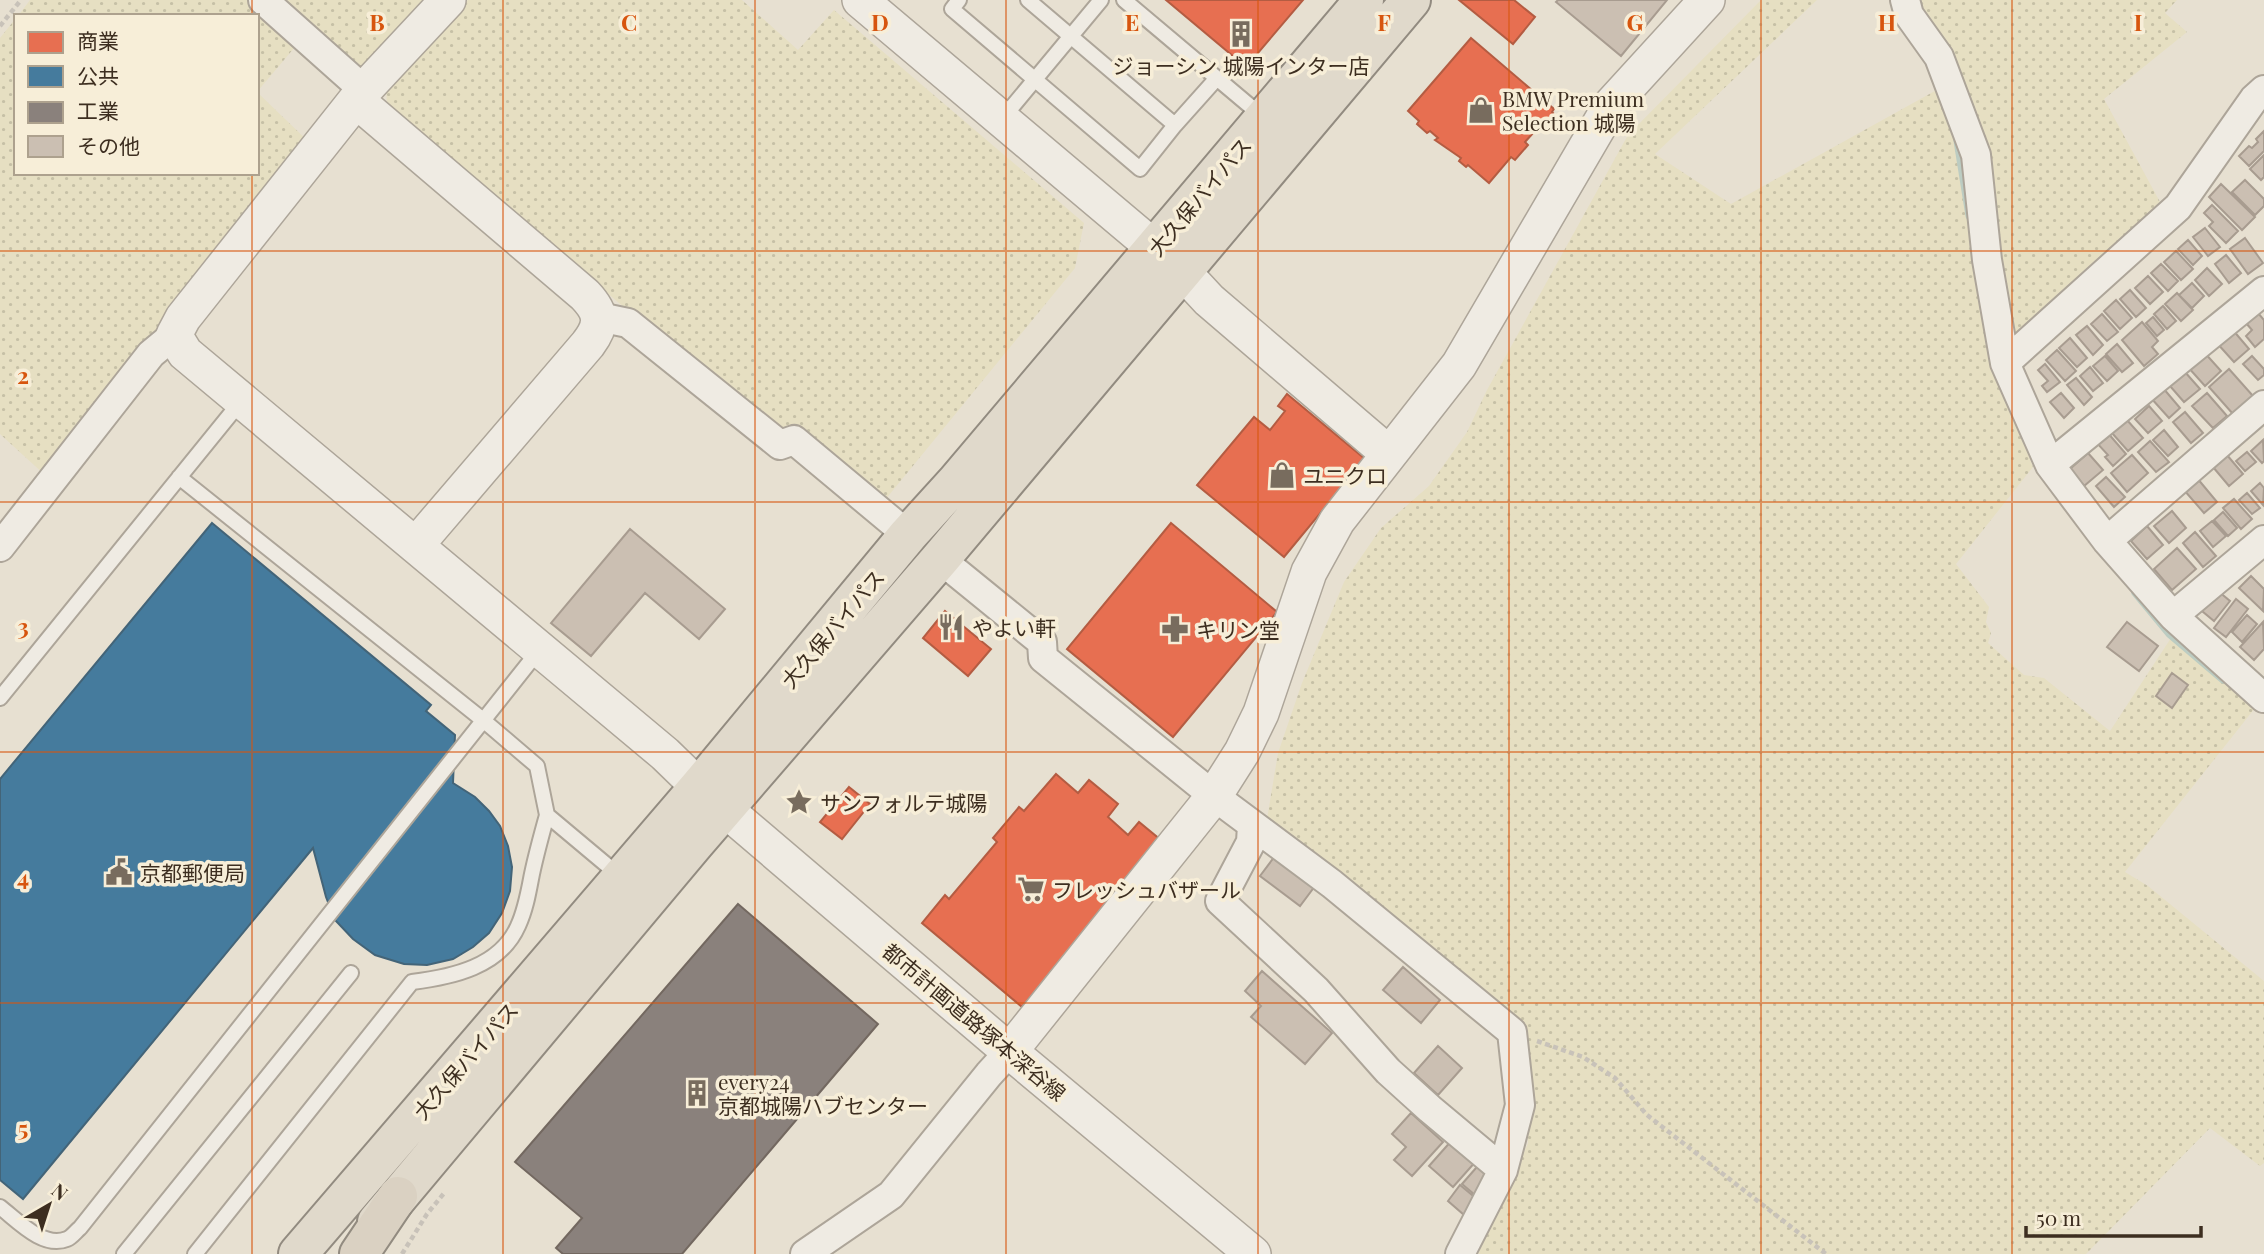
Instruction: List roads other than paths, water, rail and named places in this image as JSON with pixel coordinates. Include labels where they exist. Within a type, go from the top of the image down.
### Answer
[{"type":"highway","name":"大久保バイパス","points":[[298,1254],[622,877],[712,798],[946,572],[1169,261],[1265,118],[1364,0]]},
{"type":"highway","name":"大久保バイパス","points":[[349,1254],[398,1196],[712,798],[893,529],[957,481],[1169,261],[1411,0]]},
{"type":"highway","points":[[359,1254],[398,1196]]},
{"type":"street","points":[[263,0],[360,95],[584,295],[595,306],[599,317],[596,334],[588,344],[416,545]]},
{"type":"street","points":[[0,547],[151,354],[174,335],[183,318],[360,95],[448,0]]},
{"type":"street","points":[[805,1254],[891,1195],[1214,796],[1242,752],[1261,713],[1309,572],[1337,521],[1459,365],[1611,104],[1707,0]]},
{"type":"street","points":[[1905,0],[1909,15],[1939,57],[1976,155],[1987,260],[2005,363],[2050,465],[2107,541],[2173,616],[2264,698]]},
{"type":"street","points":[[877,5],[1002,120],[1169,261],[1209,300],[1389,454]]},
{"type":"street","points":[[2005,363],[2178,207],[2261,100]]},
{"type":"street","points":[[2050,465],[2264,291]]},
{"type":"street","points":[[599,317],[628,323],[780,445],[794,440],[893,529]]},
{"type":"street","name":"都市計画道路塚本深谷線","points":[[174,335],[185,353],[540,649],[1010,1051],[1253,1254]]},
{"type":"street","points":[[2107,541],[2264,405]]},
{"type":"street","points":[[2173,616],[2264,540]]},
{"type":"street","points":[[946,572],[1042,642],[1043,658],[1214,796],[1332,884],[1512,1032],[1520,1105],[1503,1170],[1460,1254]]},
{"type":"street","points":[[1252,825],[1251,842],[1220,901],[1316,990],[1388,1071],[1503,1170]]},
{"type":"lane","points":[[959,0],[952,9],[1140,169],[1217,78]]},
{"type":"lane","points":[[1028,0],[1175,125]]},
{"type":"lane","points":[[1002,120],[1101,0]]},
{"type":"lane","points":[[1124,0],[1265,118]]},
{"type":"lane","points":[[0,698],[242,400]]},
{"type":"lane","points":[[179,477],[537,766],[547,816],[523,913],[506,946],[472,969],[437,979],[412,982],[195,1254]]},
{"type":"lane","points":[[0,1207],[35,1234],[51,1241],[68,1239],[80,1228],[540,649]]},
{"type":"lane","points":[[547,816],[622,877]]},
{"type":"lane","points":[[124,1254],[351,973]]},
{"type":"waterway","points":[[1957,141],[1969,216]]},
{"type":"waterway","points":[[2135,593],[2169,634],[2223,680]]},
{"type":"place","name":"ジョーシン 城陽インター店","points":[[1241,34]]},
{"type":"place","name":"BMW Premium Selection 城陽","points":[[1481,110]]},
{"type":"place","name":"ユニクロ","points":[[1282,475]]},
{"type":"place","name":"やよい軒","points":[[951,627]]},
{"type":"place","name":"キリン堂","points":[[1175,629]]},
{"type":"place","name":"サンフォルテ城陽","points":[[799,802]]},
{"type":"place","name":"京都郵便局","points":[[119,872]]},
{"type":"place","name":"フレッシュバザール","points":[[1031,889]]},
{"type":"place","name":"every24 京都城陽ハブセンター","points":[[697,1093]]}]
